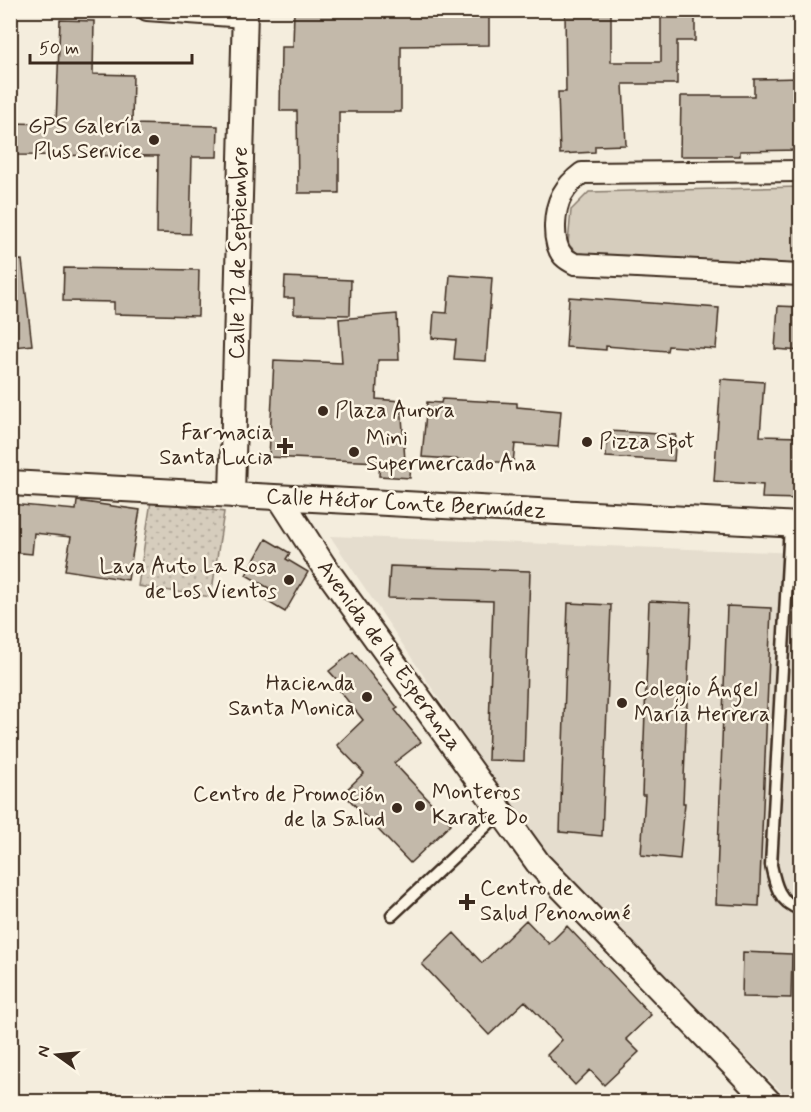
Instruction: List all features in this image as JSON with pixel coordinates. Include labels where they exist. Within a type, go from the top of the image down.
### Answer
[{"type":"street","points":[[147,10],[245,14]]},
{"type":"street","name":"Calle 12 de Septiembre","points":[[232,495],[245,14]]},
{"type":"street","points":[[801,171],[582,173],[568,185],[560,200],[556,231],[556,241],[562,255],[575,264],[801,275]]},
{"type":"street","name":"Calle Héctor Conte Bermúdez","points":[[10,483],[795,525]]},
{"type":"street","name":"Avenida de la Esperanza","points":[[280,498],[323,565],[538,863],[769,1101]]},
{"type":"lane","points":[[795,525],[771,865],[780,896],[787,903],[801,909]]},
{"type":"lane","points":[[392,915],[501,812]]},
{"type":"shaded area","points":[[800,187],[800,268],[580,256],[568,244],[571,210],[589,192]]},
{"type":"shaded area","points":[[151,501],[224,512],[211,597],[138,586]]},
{"type":"shaded area","name":"Colegio Ángel María Herrera","points":[[330,536],[800,553],[800,1101],[791,1101],[543,854]]},
{"type":"building","points":[[294,10],[489,10],[489,45],[401,46],[401,112],[339,112],[339,193],[298,193],[297,111],[280,111],[281,47],[293,47]]},
{"type":"building","points":[[565,10],[611,10],[611,62],[661,62],[661,10],[695,10],[695,41],[677,41],[677,84],[623,84],[626,145],[595,146],[595,152],[560,154],[558,92],[566,92]]},
{"type":"building","points":[[60,20],[94,21],[93,74],[133,75],[132,124],[218,126],[217,157],[192,157],[190,234],[157,233],[158,156],[10,155],[10,123],[56,124]]},
{"type":"building","points":[[801,78],[801,150],[740,151],[740,156],[680,156],[681,96],[754,96],[754,79]]},
{"type":"building","points":[[22,260],[32,345],[14,347],[10,314],[10,261]]},
{"type":"building","points":[[64,268],[199,270],[198,316],[114,314],[114,302],[63,301]]},
{"type":"building","points":[[450,275],[492,278],[486,361],[454,359],[456,340],[432,338],[434,312],[447,313]]},
{"type":"building","points":[[285,277],[351,280],[350,315],[294,314],[294,298],[284,298]]},
{"type":"building","points":[[569,297],[719,308],[716,349],[668,346],[667,351],[606,346],[606,350],[566,347]]},
{"type":"building","points":[[778,306],[801,307],[801,351],[775,349]]},
{"type":"building","name":"Plaza Aurora","points":[[397,314],[399,360],[378,360],[376,399],[401,401],[405,461],[411,461],[410,478],[379,476],[380,462],[269,457],[274,360],[342,363],[339,319]]},
{"type":"building","points":[[721,379],[764,382],[760,436],[801,437],[801,499],[762,498],[763,485],[714,481]]},
{"type":"building","points":[[442,399],[517,403],[517,407],[561,411],[558,447],[515,444],[513,463],[422,457],[427,402],[441,403]]},
{"type":"building","points":[[608,431],[676,435],[674,461],[606,457]]},
{"type":"building","points":[[77,501],[140,510],[128,580],[65,570],[71,537],[34,533],[32,554],[10,552],[10,504],[76,510]]},
{"type":"building","points":[[266,539],[290,553],[286,559],[308,572],[285,612],[263,599],[269,588],[246,575]]},
{"type":"building","points":[[390,566],[530,571],[524,761],[488,760],[493,601],[388,598]]},
{"type":"building","points":[[649,601],[691,603],[683,803],[685,803],[680,859],[641,855],[645,795],[642,795]]},
{"type":"building","points":[[568,603],[611,605],[602,836],[560,832]]},
{"type":"building","points":[[727,606],[771,608],[759,906],[716,904]]},
{"type":"building","name":"Centro de Promoción de la Salud","points":[[353,652],[398,708],[395,710],[421,742],[394,763],[451,824],[410,863],[343,793],[364,773],[337,745],[363,720],[335,685],[339,682],[329,671]]},
{"type":"building","points":[[526,920],[549,944],[567,926],[651,1015],[626,1039],[639,1052],[604,1085],[590,1070],[575,1085],[547,1055],[562,1040],[525,1001],[489,1035],[422,964],[454,933],[482,963]]},
{"type":"building","points":[[743,952],[792,954],[791,998],[742,997]]},
{"type":"place","name":"GPS Galería Plus Service","points":[[154,140]]},
{"type":"place","name":"Plaza Aurora","points":[[323,411]]},
{"type":"place","name":"Pizza Spot","points":[[587,442]]},
{"type":"place","name":"Farmacia Santa Lucia","points":[[285,446]]},
{"type":"place","name":"Mini Supermercado Ana","points":[[354,452]]},
{"type":"place","name":"Lava Auto La Rosa de Los Vientos","points":[[289,580]]},
{"type":"place","name":"Hacienda Santa Monica","points":[[367,697]]},
{"type":"place","name":"Colegio Ángel María Herrera","points":[[622,703]]},
{"type":"place","name":"Monteros Karate Do","points":[[420,806]]},
{"type":"place","name":"Centro de Promoción de la Salud","points":[[397,808]]},
{"type":"place","name":"Centro de Salud Penonomé","points":[[467,902]]}]
